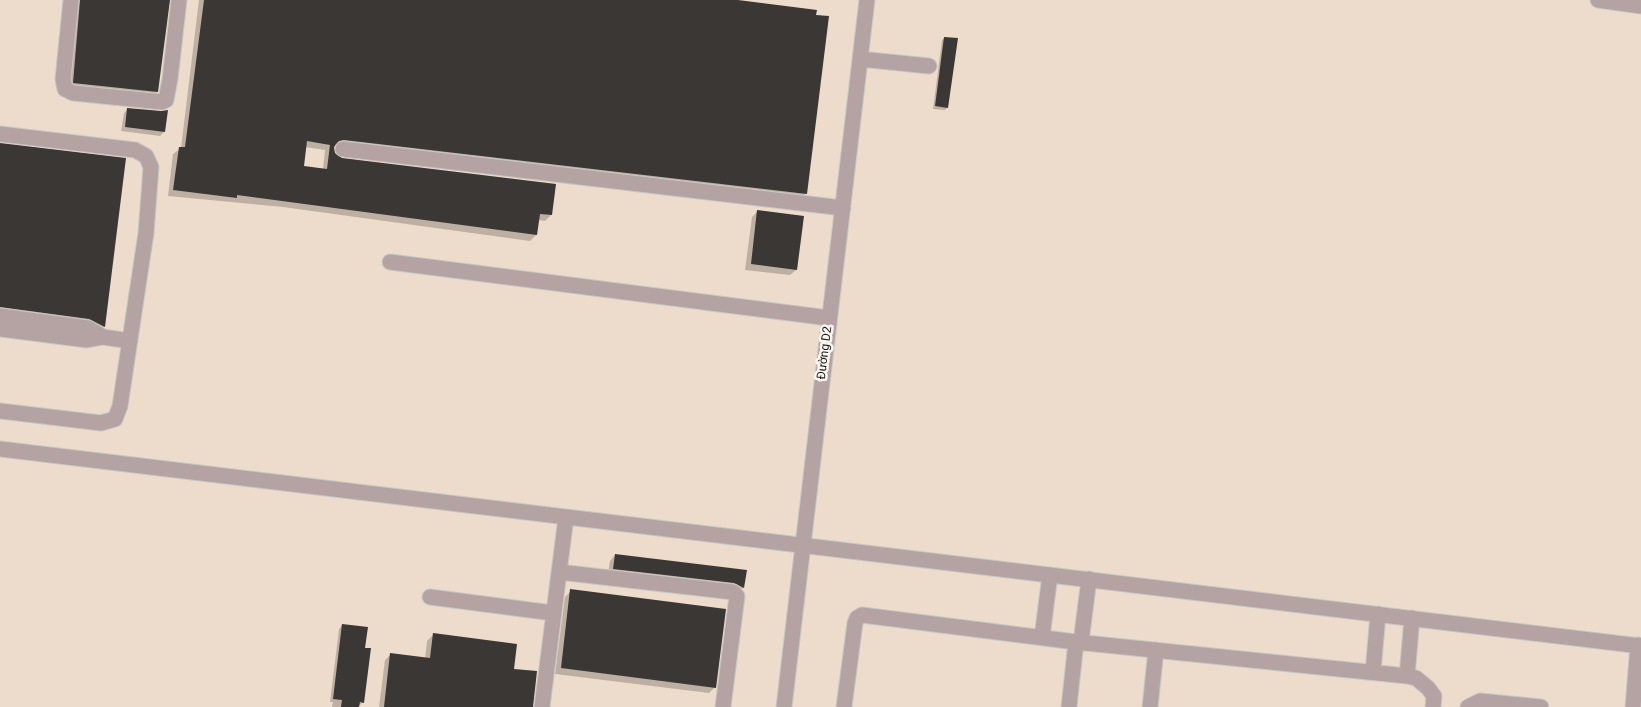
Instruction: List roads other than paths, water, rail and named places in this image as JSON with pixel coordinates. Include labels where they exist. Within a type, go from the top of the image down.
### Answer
[{"type":"street","points":[[71,0],[63,79],[65,89],[73,93],[162,102],[166,100],[170,79],[179,0]]},
{"type":"street","name":"Đường D2","points":[[784,707],[867,0]]},
{"type":"street","points":[[1598,0],[1641,6]]},
{"type":"street","points":[[860,59],[929,66]]},
{"type":"street","points":[[0,134],[106,145],[135,150],[146,156],[151,167],[146,232],[120,406],[115,419],[102,423],[0,411]]},
{"type":"street","points":[[343,148],[843,208]]},
{"type":"street","points":[[390,262],[829,318]]},
{"type":"street","points":[[0,316],[88,328],[103,336],[130,342]]},
{"type":"street","points":[[0,329],[87,340],[103,336]]},
{"type":"street","points":[[0,449],[1640,646],[1633,707]]},
{"type":"street","points":[[542,707],[566,517]]},
{"type":"street","points":[[559,572],[734,592],[737,596],[723,707]]},
{"type":"street","points":[[1042,637],[1050,575]]},
{"type":"street","points":[[1068,707],[1089,579]]},
{"type":"street","points":[[430,597],[553,613]]},
{"type":"street","points":[[1373,672],[1378,614]]},
{"type":"street","points":[[844,707],[855,623],[857,618],[862,615],[1078,642],[1406,676],[1416,678],[1428,688],[1434,696],[1434,707]]},
{"type":"street","points":[[1406,676],[1412,618]]},
{"type":"street","points":[[1150,707],[1156,650]]},
{"type":"street","points":[[1468,707],[1480,701],[1541,707]]}]
